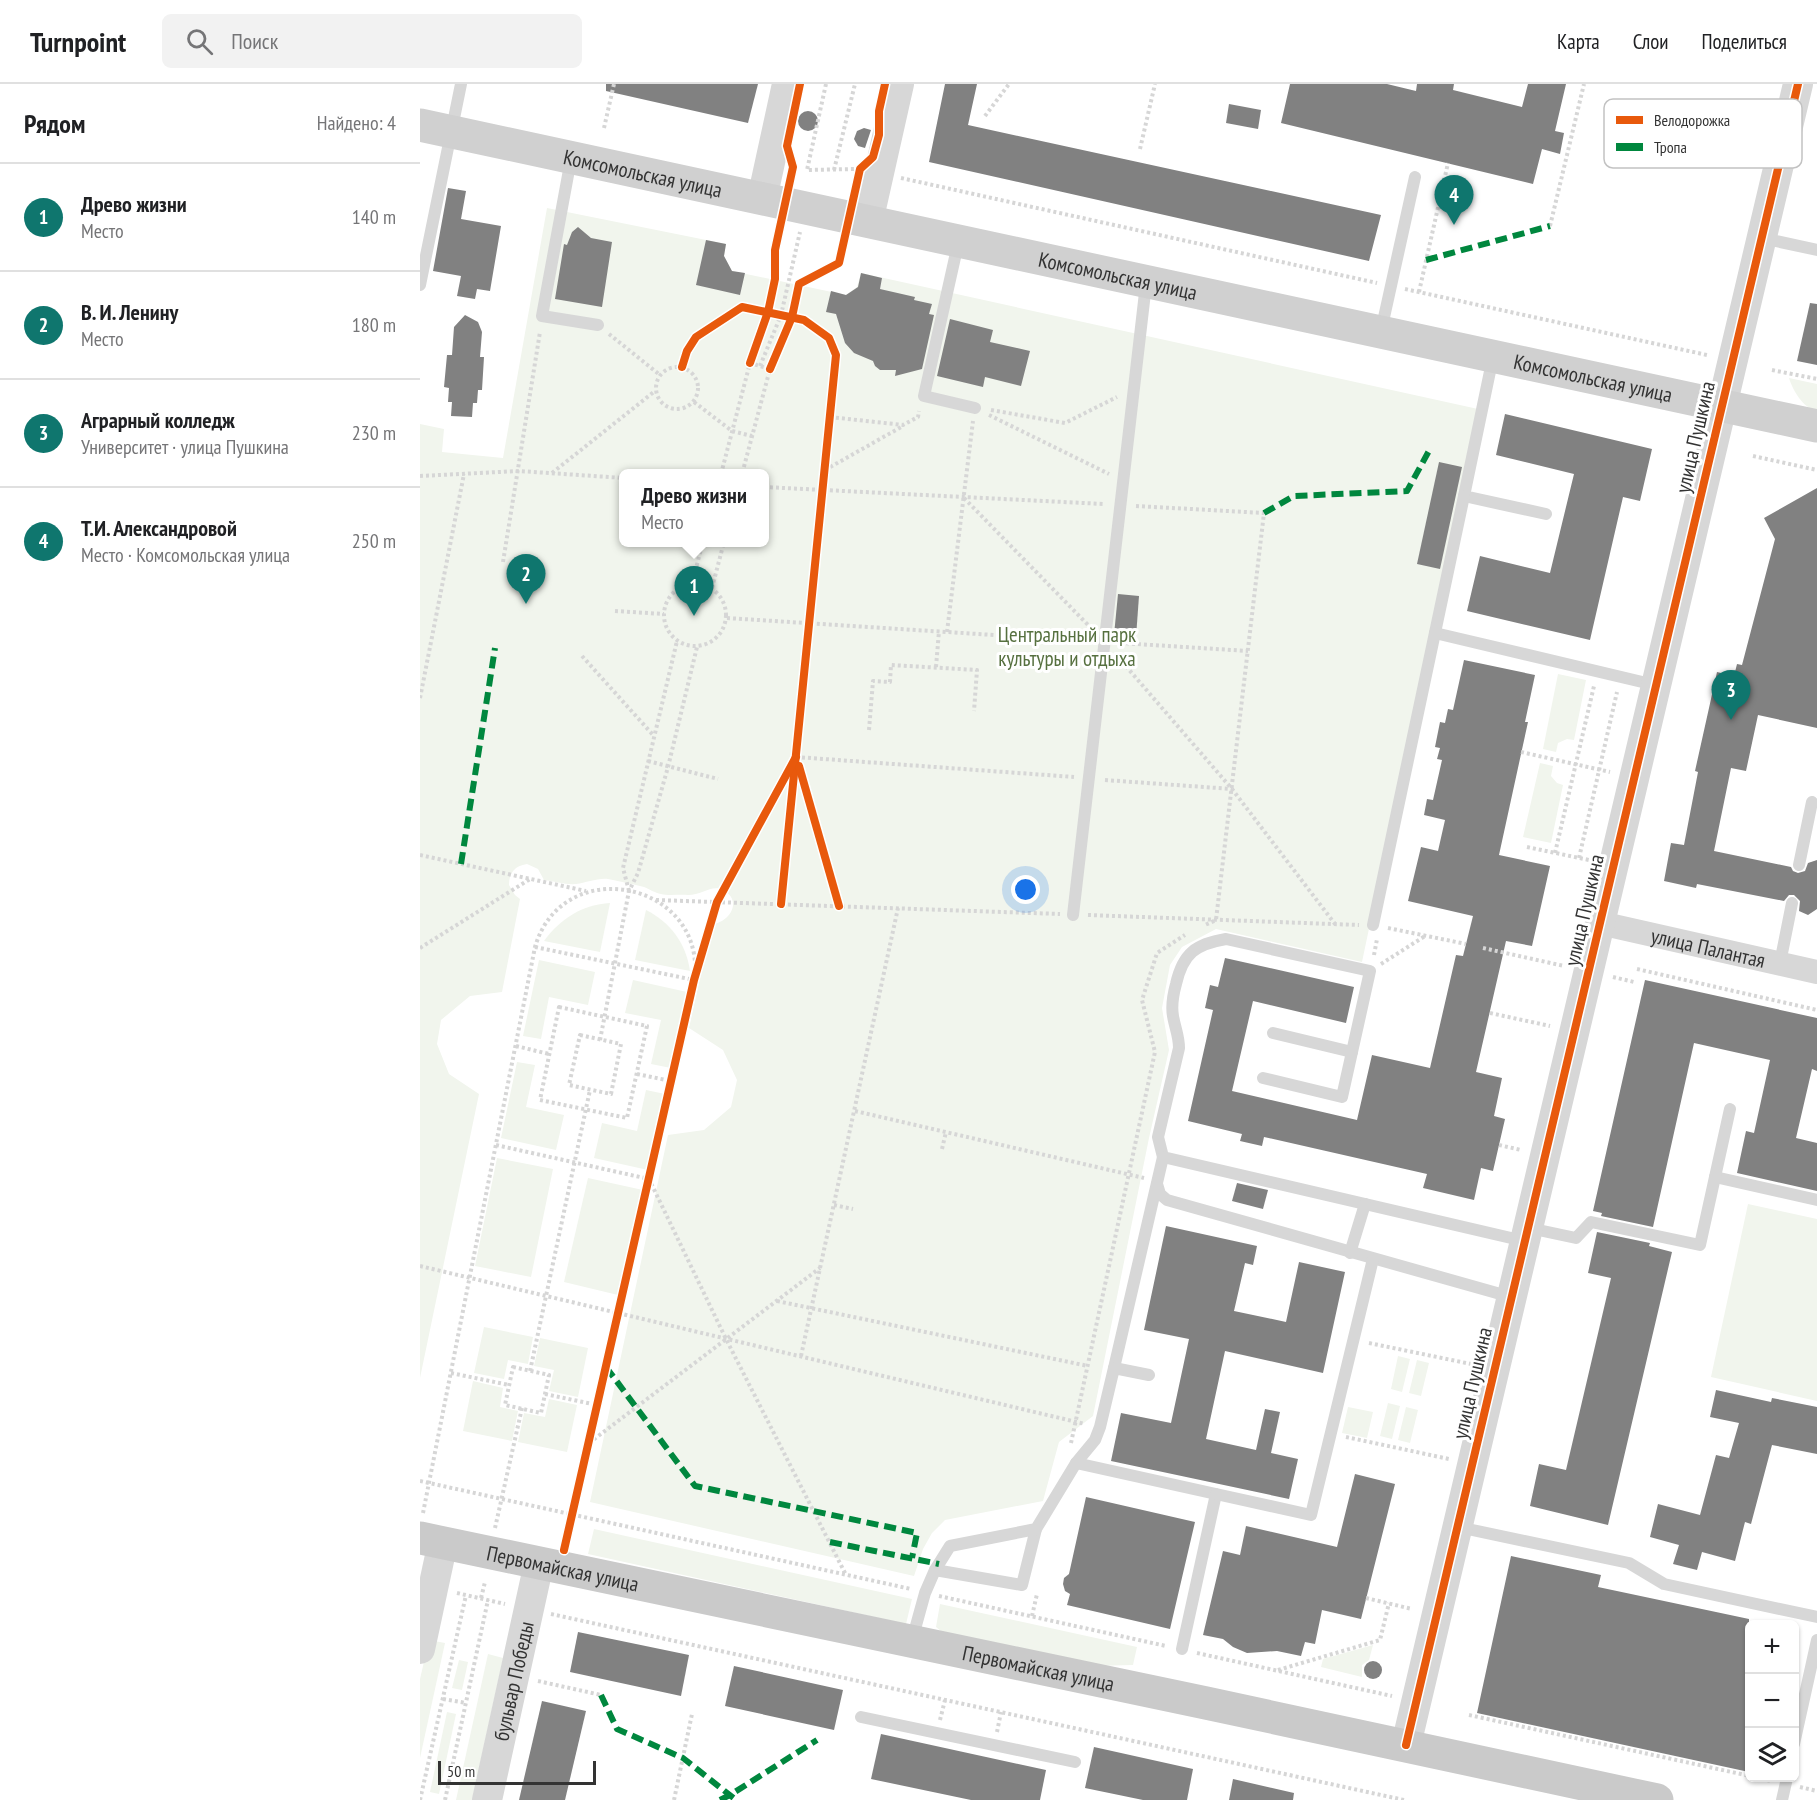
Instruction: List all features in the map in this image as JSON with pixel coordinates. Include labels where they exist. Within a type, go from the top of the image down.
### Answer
[{"type":"main road","name":"Комсомольская улица","points":[[436,128],[1817,426]]},
{"type":"main road","name":"Первомайская улица","points":[[429,1531],[552,1556],[912,1641],[1406,1745],[1572,1786],[1657,1800]]},
{"type":"street","points":[[762,199],[787,84]]},
{"type":"street","points":[[868,222],[899,84]]},
{"type":"street","name":"улица Пушкина","points":[[1794,99],[1798,84]]},
{"type":"street","name":"улица Пушкина","points":[[1406,1745],[1778,168]]},
{"type":"street","name":"улица Палантая","points":[[1600,923],[1817,972]]},
{"type":"street","points":[[420,1649],[429,1531]]},
{"type":"street","name":"бульвар Победы","points":[[488,1800],[552,1556]]},
{"type":"lane","points":[[420,285],[436,128],[461,84]]},
{"type":"lane","points":[[571,158],[542,316],[598,325]]},
{"type":"lane","points":[[1380,332],[1415,177]]},
{"type":"lane","points":[[1761,238],[1817,250]]},
{"type":"lane","points":[[959,241],[924,396],[975,408]]},
{"type":"lane","points":[[1073,915],[1146,281]]},
{"type":"lane","points":[[1375,932],[1493,356]]},
{"type":"lane","points":[[1464,496],[1546,514]]},
{"type":"lane","points":[[1435,633],[1655,684]]},
{"type":"lane","points":[[1799,865],[1812,802]]},
{"type":"lane","points":[[1780,963],[1792,903]]},
{"type":"lane","points":[[935,1570],[1022,1585],[1036,1529],[1076,1463],[1095,1440],[1100,1427],[1163,1156],[1158,1137],[1179,1048],[1179,1036],[1173,1017],[1172,1003],[1179,970],[1189,954],[1207,942],[1226,939],[1370,971],[1342,1097],[1263,1078]]},
{"type":"lane","points":[[1273,1033],[1352,1052]]},
{"type":"lane","points":[[1163,1156],[1365,1204],[1526,1235],[1576,1238],[1591,1222],[1700,1245],[1730,1109]]},
{"type":"lane","points":[[1716,1177],[1817,1200]]},
{"type":"lane","points":[[1157,1183],[1160,1194],[1167,1200],[1511,1298]]},
{"type":"lane","points":[[1350,1253],[1365,1204]]},
{"type":"lane","points":[[1076,1463],[1311,1515],[1373,1259]]},
{"type":"lane","points":[[1114,1368],[1149,1375]]},
{"type":"lane","points":[[1182,1649],[1216,1494]]},
{"type":"lane","points":[[1457,1527],[1629,1563],[1664,1584],[1817,1617]]},
{"type":"lane","points":[[912,1641],[925,1593],[935,1570],[950,1546],[1036,1529]]},
{"type":"lane","points":[[1798,1728],[1817,1640]]},
{"type":"lane","points":[[861,1717],[1076,1762]]},
{"type":"lane","points":[[1782,1800],[1786,1782]]},
{"type":"path","points":[[604,128],[614,84]]},
{"type":"path","points":[[826,84],[807,170],[834,170],[863,166]]},
{"type":"path","points":[[834,170],[855,84]]},
{"type":"path","points":[[985,116],[1009,84]]},
{"type":"path","points":[[1140,149],[1155,84]]},
{"type":"path","points":[[1550,226],[1584,84]]},
{"type":"path","points":[[1419,292],[1448,163]]},
{"type":"path","points":[[858,178],[863,166]]},
{"type":"path","points":[[904,178],[1707,356]]},
{"type":"path","points":[[760,366],[781,315],[801,228]]},
{"type":"path","points":[[764,322],[770,302]]},
{"type":"path","points":[[682,368],[687,351],[696,337],[742,307],[804,320],[829,338],[836,355],[781,904]]},
{"type":"path","points":[[788,327],[794,307]]},
{"type":"path","points":[[503,562],[542,316]]},
{"type":"path","points":[[598,325],[660,375]]},
{"type":"path","points":[[722,469],[753,353]]},
{"type":"path","points":[[743,469],[774,358]]},
{"type":"path","points":[[750,363],[770,369]]},
{"type":"path","points":[[674,367],[690,371],[699,386],[694,402],[680,410],[664,406],[655,391],[660,375],[674,367]]},
{"type":"path","points":[[1772,370],[1817,379]]},
{"type":"path","points":[[975,408],[1065,423],[1133,389]]},
{"type":"path","points":[[551,474],[655,391]]},
{"type":"path","points":[[825,470],[918,417],[924,396]]},
{"type":"path","points":[[694,402],[732,430],[752,436]]},
{"type":"path","points":[[975,408],[1123,481]]},
{"type":"path","points":[[947,632],[975,408]]},
{"type":"path","points":[[830,417],[903,425]]},
{"type":"path","points":[[1753,456],[1817,470]]},
{"type":"path","points":[[420,476],[519,471],[619,478]]},
{"type":"path","points":[[420,698],[464,474]]},
{"type":"path","points":[[769,486],[1264,513],[1216,920],[1198,929]]},
{"type":"path","points":[[964,497],[1105,642],[1232,789],[1335,924]]},
{"type":"path","points":[[692,583],[702,547]]},
{"type":"path","points":[[712,588],[723,547]]},
{"type":"path","points":[[692,583],[712,588],[721,596],[726,607],[727,618],[722,632],[711,642],[697,646],[677,641],[665,624],[664,614],[668,600],[678,589],[692,583]]},
{"type":"path","points":[[615,611],[664,614]]},
{"type":"path","points":[[727,618],[1248,651]]},
{"type":"path","points":[[936,667],[939,631]]},
{"type":"path","points":[[629,891],[623,868],[677,641]]},
{"type":"path","points":[[600,1040],[629,891],[638,873],[668,767],[697,646]]},
{"type":"path","points":[[582,656],[654,736]]},
{"type":"path","points":[[869,730],[873,681],[890,682],[891,665],[977,670],[974,711]]},
{"type":"path","points":[[420,666],[426,667]]},
{"type":"path","points":[[1555,853],[1598,671]]},
{"type":"path","points":[[1580,858],[1621,676]]},
{"type":"path","points":[[1521,752],[1610,772]]},
{"type":"path","points":[[796,757],[1232,789]]},
{"type":"path","points":[[796,757],[839,906]]},
{"type":"path","points":[[552,1556],[572,1514],[694,980],[717,902],[796,757]]},
{"type":"path","points":[[648,762],[718,779]]},
{"type":"path","points":[[1527,847],[1589,860]]},
{"type":"path","points":[[420,855],[588,891],[615,888],[646,895],[661,904],[680,922],[693,946],[694,980]]},
{"type":"path","points":[[420,948],[530,879]]},
{"type":"path","points":[[429,1531],[429,1483],[535,947],[545,922],[554,912],[588,891]]},
{"type":"path","points":[[801,1356],[898,909]]},
{"type":"path","points":[[1370,971],[1375,932]]},
{"type":"path","points":[[1071,1443],[1155,1052],[1142,1000],[1157,953],[1189,933]]},
{"type":"path","points":[[1370,971],[1425,936]]},
{"type":"path","points":[[535,947],[694,980]]},
{"type":"path","points":[[1483,948],[1564,966]]},
{"type":"path","points":[[1637,969],[1817,1010]]},
{"type":"path","points":[[559,1007],[605,1017],[647,1026],[627,1118],[540,1100],[559,1007]]},
{"type":"path","points":[[1490,1013],[1550,1026]]},
{"type":"path","points":[[580,1035],[621,1044],[611,1094],[590,1090],[569,1085],[580,1035]]},
{"type":"path","points":[[516,1046],[549,1054]]},
{"type":"path","points":[[636,1074],[671,1081]]},
{"type":"path","points":[[530,1371],[590,1090]]},
{"type":"path","points":[[855,1111],[1157,1183]]},
{"type":"path","points":[[942,1149],[946,1132]]},
{"type":"path","points":[[496,1145],[649,1179]]},
{"type":"path","points":[[1499,1145],[1521,1150]]},
{"type":"path","points":[[649,1179],[726,1339],[846,1575]]},
{"type":"path","points":[[834,1206],[853,1209]]},
{"type":"path","points":[[420,1266],[1100,1427]]},
{"type":"path","points":[[588,1444],[821,1268]]},
{"type":"path","points":[[777,1300],[1088,1366]]},
{"type":"path","points":[[1353,1339],[1471,1364]]},
{"type":"path","points":[[513,1367],[530,1371],[549,1375],[541,1413],[505,1404],[513,1367]]},
{"type":"path","points":[[451,1373],[509,1385]]},
{"type":"path","points":[[545,1394],[597,1405]]},
{"type":"path","points":[[495,1529],[522,1408]]},
{"type":"path","points":[[1331,1433],[1449,1459]]},
{"type":"path","points":[[420,1481],[1394,1696]]},
{"type":"path","points":[[481,1598],[485,1582]]},
{"type":"path","points":[[1032,1616],[1039,1584]]},
{"type":"path","points":[[450,1592],[515,1606]]},
{"type":"path","points":[[420,1800],[466,1595]]},
{"type":"path","points":[[1366,1598],[1414,1609]]},
{"type":"path","points":[[445,1800],[488,1600]]},
{"type":"path","points":[[1277,1671],[1380,1640],[1389,1603]]},
{"type":"path","points":[[541,1612],[1404,1800]]},
{"type":"path","points":[[535,1681],[602,1695]]},
{"type":"path","points":[[443,1699],[466,1703]]},
{"type":"path","points":[[674,1800],[692,1714]]},
{"type":"path","points":[[1469,1715],[1643,1751],[1745,1775]]},
{"type":"green space","name":"Центральный парк культуры и отдыха","points":[[547,208],[726,244],[724,256],[732,271],[846,295],[857,287],[861,273],[1478,409],[1362,962],[1216,929],[1182,947],[1170,965],[1162,1008],[1169,1050],[1093,1416],[1059,1442],[1043,1501],[945,1520],[932,1533],[923,1549],[914,1576],[590,1502],[668,1135],[704,1130],[731,1107],[737,1080],[723,1050],[689,1028],[712,924],[724,920],[732,910],[732,899],[729,894],[719,888],[693,895],[667,895],[608,879],[576,884],[544,880],[538,869],[527,864],[519,866],[512,873],[509,885],[520,899],[502,992],[470,996],[441,1020],[437,1044],[449,1074],[479,1094],[420,1378],[420,424],[444,429],[442,452],[503,458]]},
{"type":"green space","points":[[1789,378],[1817,384],[1817,411],[1807,406],[1799,398]]},
{"type":"green space","points":[[1558,674],[1586,680],[1574,740],[1567,739],[1558,743],[1556,752],[1543,749]]},
{"type":"green space","points":[[1540,763],[1553,766],[1551,776],[1557,783],[1563,785],[1551,843],[1523,837]]},
{"type":"green space","points":[[610,903],[600,952],[544,941],[573,914],[600,904]]},
{"type":"green space","points":[[646,910],[655,915],[675,934],[685,951],[690,971],[635,960]]},
{"type":"green space","points":[[539,960],[595,972],[588,1005],[549,997],[541,1039],[523,1036]]},
{"type":"green space","points":[[633,980],[687,992],[671,1068],[651,1064],[661,1020],[625,1013]]},
{"type":"green space","points":[[517,1062],[535,1065],[526,1107],[564,1115],[556,1150],[501,1138]]},
{"type":"green space","points":[[646,1090],[665,1094],[648,1170],[594,1158],[602,1123],[637,1131]]},
{"type":"green space","points":[[497,1158],[553,1169],[531,1277],[475,1266]]},
{"type":"green space","points":[[588,1178],[643,1190],[618,1295],[564,1282]]},
{"type":"green space","points":[[1748,1204],[1817,1219],[1817,1401],[1711,1377]]},
{"type":"green space","points":[[484,1327],[533,1337],[528,1364],[508,1360],[504,1379],[474,1373]]},
{"type":"green space","points":[[540,1338],[588,1348],[578,1397],[549,1391],[554,1370],[534,1366]]},
{"type":"green space","points":[[1398,1356],[1410,1359],[1402,1392],[1391,1389]]},
{"type":"green space","points":[[1417,1360],[1429,1363],[1421,1396],[1409,1393]]},
{"type":"green space","points":[[473,1381],[503,1388],[500,1407],[518,1411],[512,1441],[463,1431]]},
{"type":"green space","points":[[549,1399],[577,1405],[567,1452],[518,1442],[524,1413],[545,1417]]},
{"type":"green space","points":[[1388,1403],[1400,1406],[1392,1439],[1380,1436]]},
{"type":"green space","points":[[1348,1407],[1373,1412],[1367,1438],[1342,1433]]},
{"type":"green space","points":[[1406,1407],[1418,1410],[1410,1443],[1398,1440]]},
{"type":"green space","points":[[594,1529],[912,1599],[906,1624],[588,1554]]},
{"type":"green space","points":[[940,1604],[1137,1647],[1133,1665],[1092,1666],[942,1632],[936,1627]]},
{"type":"green space","points":[[429,1640],[445,1643],[420,1758],[420,1679]]},
{"type":"green space","points":[[1373,1645],[1369,1660],[1362,1665],[1362,1677],[1321,1667],[1323,1659]]},
{"type":"green space","points":[[488,1654],[503,1658],[472,1800],[456,1800]]},
{"type":"green space","points":[[459,1660],[468,1662],[462,1690],[452,1688]]},
{"type":"green space","points":[[447,1712],[456,1714],[439,1794],[430,1792]]},
{"type":"building","points":[[606,84],[758,84],[748,123],[606,91]]},
{"type":"building","points":[[945,84],[977,84],[968,125],[1381,215],[1369,261],[929,162]]},
{"type":"building","points":[[1290,84],[1387,84],[1416,91],[1417,84],[1454,84],[1453,90],[1522,107],[1528,84],[1566,84],[1555,131],[1564,133],[1560,154],[1542,149],[1533,184],[1281,123]]},
{"type":"building","points":[[1229,104],[1261,110],[1258,129],[1226,123]]},
{"type":"building","points":[[808,111],[815,114],[818,121],[815,128],[808,131],[801,128],[798,121],[801,114]]},
{"type":"building","points":[[864,128],[871,130],[865,148],[858,146],[854,139],[857,131]]},
{"type":"building","points":[[448,188],[466,191],[461,219],[501,226],[490,291],[477,289],[475,299],[457,296],[461,276],[433,271]]},
{"type":"building","points":[[578,227],[591,238],[612,242],[602,307],[555,299],[564,244],[567,245],[572,232]]},
{"type":"building","points":[[706,240],[726,244],[724,256],[732,271],[745,273],[740,295],[696,285]]},
{"type":"building","points":[[861,273],[882,278],[880,289],[915,297],[914,300],[932,304],[929,314],[934,315],[922,369],[895,376],[896,370],[880,370],[873,361],[854,353],[845,343],[836,314],[826,312],[831,291],[846,295],[858,287]]},
{"type":"building","points":[[1810,303],[1817,304],[1817,365],[1797,361]]},
{"type":"building","points":[[465,315],[478,322],[482,332],[480,357],[484,357],[482,390],[478,390],[477,403],[473,403],[472,417],[451,416],[452,402],[448,402],[449,388],[444,387],[447,355],[452,355],[454,327]]},
{"type":"building","points":[[950,319],[993,330],[990,342],[1030,351],[1021,386],[985,377],[983,387],[937,376]]},
{"type":"building","points":[[1505,414],[1652,449],[1640,501],[1623,497],[1590,640],[1467,611],[1480,556],[1550,573],[1574,474],[1496,455]]},
{"type":"building","points":[[1439,462],[1462,467],[1440,569],[1417,564]]},
{"type":"building","points":[[1817,488],[1817,728],[1758,715],[1746,771],[1731,768],[1714,851],[1791,867],[1798,873],[1805,871],[1808,863],[1817,860],[1817,909],[1808,915],[1799,911],[1800,901],[1794,895],[1789,895],[1784,901],[1697,884],[1696,888],[1664,881],[1671,843],[1684,845],[1698,772],[1695,771],[1717,672],[1734,676],[1737,664],[1742,665],[1775,539],[1764,518]]},
{"type":"building","points":[[1118,594],[1139,596],[1136,637],[1114,635]]},
{"type":"building","points":[[1464,660],[1535,675],[1525,722],[1528,722],[1499,855],[1550,866],[1532,946],[1506,941],[1476,1072],[1502,1078],[1494,1116],[1505,1119],[1493,1171],[1481,1168],[1474,1200],[1423,1188],[1427,1174],[1264,1137],[1262,1146],[1240,1141],[1242,1134],[1188,1121],[1213,1010],[1205,1008],[1210,985],[1218,987],[1225,958],[1354,987],[1346,1023],[1253,1001],[1232,1091],[1357,1120],[1372,1055],[1430,1068],[1456,955],[1463,956],[1473,916],[1408,901],[1421,847],[1438,851],[1445,820],[1424,815],[1427,799],[1433,800],[1442,760],[1437,759],[1440,748],[1435,747],[1440,722],[1445,723],[1448,709],[1453,710]]},
{"type":"building","points":[[1645,980],[1817,1018],[1817,1071],[1812,1069],[1796,1138],[1817,1143],[1817,1191],[1737,1173],[1746,1131],[1754,1133],[1770,1060],[1694,1043],[1653,1227],[1601,1216],[1602,1213],[1593,1211]]},
{"type":"building","points":[[1237,1183],[1268,1190],[1263,1209],[1232,1201]]},
{"type":"building","points":[[1166,1226],[1257,1246],[1253,1265],[1245,1263],[1234,1311],[1286,1322],[1299,1262],[1345,1272],[1323,1373],[1225,1351],[1206,1439],[1256,1450],[1265,1409],[1280,1412],[1271,1453],[1298,1459],[1289,1499],[1111,1461],[1121,1413],[1171,1423],[1189,1339],[1144,1330]]},
{"type":"building","points":[[1597,1232],[1650,1243],[1649,1246],[1672,1252],[1608,1525],[1530,1506],[1539,1464],[1566,1470],[1611,1278],[1588,1273]]},
{"type":"building","points":[[1716,1390],[1771,1402],[1772,1398],[1817,1407],[1817,1454],[1772,1445],[1751,1524],[1745,1522],[1735,1561],[1702,1552],[1697,1570],[1673,1564],[1679,1545],[1650,1537],[1658,1504],[1700,1515],[1716,1455],[1729,1458],[1739,1423],[1710,1417]]},
{"type":"building","points":[[1355,1474],[1395,1484],[1361,1619],[1322,1610],[1315,1644],[1305,1642],[1301,1656],[1277,1651],[1247,1653],[1233,1647],[1223,1639],[1203,1635],[1223,1551],[1240,1555],[1246,1526],[1337,1547]]},
{"type":"building","points":[[1086,1497],[1195,1522],[1170,1629],[1067,1605],[1070,1594],[1065,1591],[1064,1578],[1069,1574]]},
{"type":"building","points":[[1511,1556],[1601,1575],[1598,1587],[1749,1619],[1745,1620],[1745,1771],[1477,1713]]},
{"type":"building","points":[[578,1632],[689,1655],[681,1696],[570,1672]]},
{"type":"building","points":[[1373,1661],[1379,1664],[1382,1670],[1379,1676],[1373,1679],[1367,1676],[1364,1670],[1367,1664]]},
{"type":"building","points":[[734,1666],[843,1690],[834,1730],[725,1706]]},
{"type":"building","points":[[542,1701],[586,1711],[565,1800],[519,1800]]},
{"type":"building","points":[[881,1734],[1046,1770],[1040,1800],[971,1800],[871,1779]]},
{"type":"building","points":[[1094,1747],[1193,1769],[1187,1800],[1143,1800],[1085,1788]]},
{"type":"building","points":[[1233,1779],[1294,1793],[1293,1800],[1229,1800]]},
{"type":"marked path","points":[[1426,260],[1550,226]]},
{"type":"marked path","points":[[1264,513],[1294,496],[1407,491],[1430,449]]},
{"type":"marked path","points":[[461,864],[495,648]]},
{"type":"marked path","points":[[606,1367],[695,1486],[917,1533],[912,1558]]},
{"type":"marked path","points":[[830,1542],[939,1564]]},
{"type":"marked path","points":[[601,1695],[617,1729],[683,1758],[736,1800]]},
{"type":"marked path","points":[[720,1800],[817,1740]]},
{"type":"cycle path","points":[[750,363],[768,312],[775,279],[775,250],[793,167],[787,146],[800,84]]},
{"type":"cycle path","points":[[770,369],[792,317],[799,284],[839,263],[860,169],[873,157],[879,135],[879,111],[885,84]]},
{"type":"cycle path","points":[[1794,99],[1798,84]]},
{"type":"cycle path","points":[[1406,1745],[1778,168]]},
{"type":"cycle path","points":[[682,367],[687,351],[696,337],[742,307],[804,320],[829,338],[836,355],[781,904]]},
{"type":"cycle path","points":[[564,1550],[694,980],[717,902],[796,757]]},
{"type":"cycle path","points":[[799,766],[839,906]]},
{"type":"place","name":"Т.И. Александровой","points":[[1454,225]]},
{"type":"place","name":"В. И. Ленину","points":[[526,604]]},
{"type":"place","name":"Древо жизни","points":[[694,616]]},
{"type":"place","name":"Аграрный колледж","points":[[1731,720]]}]
